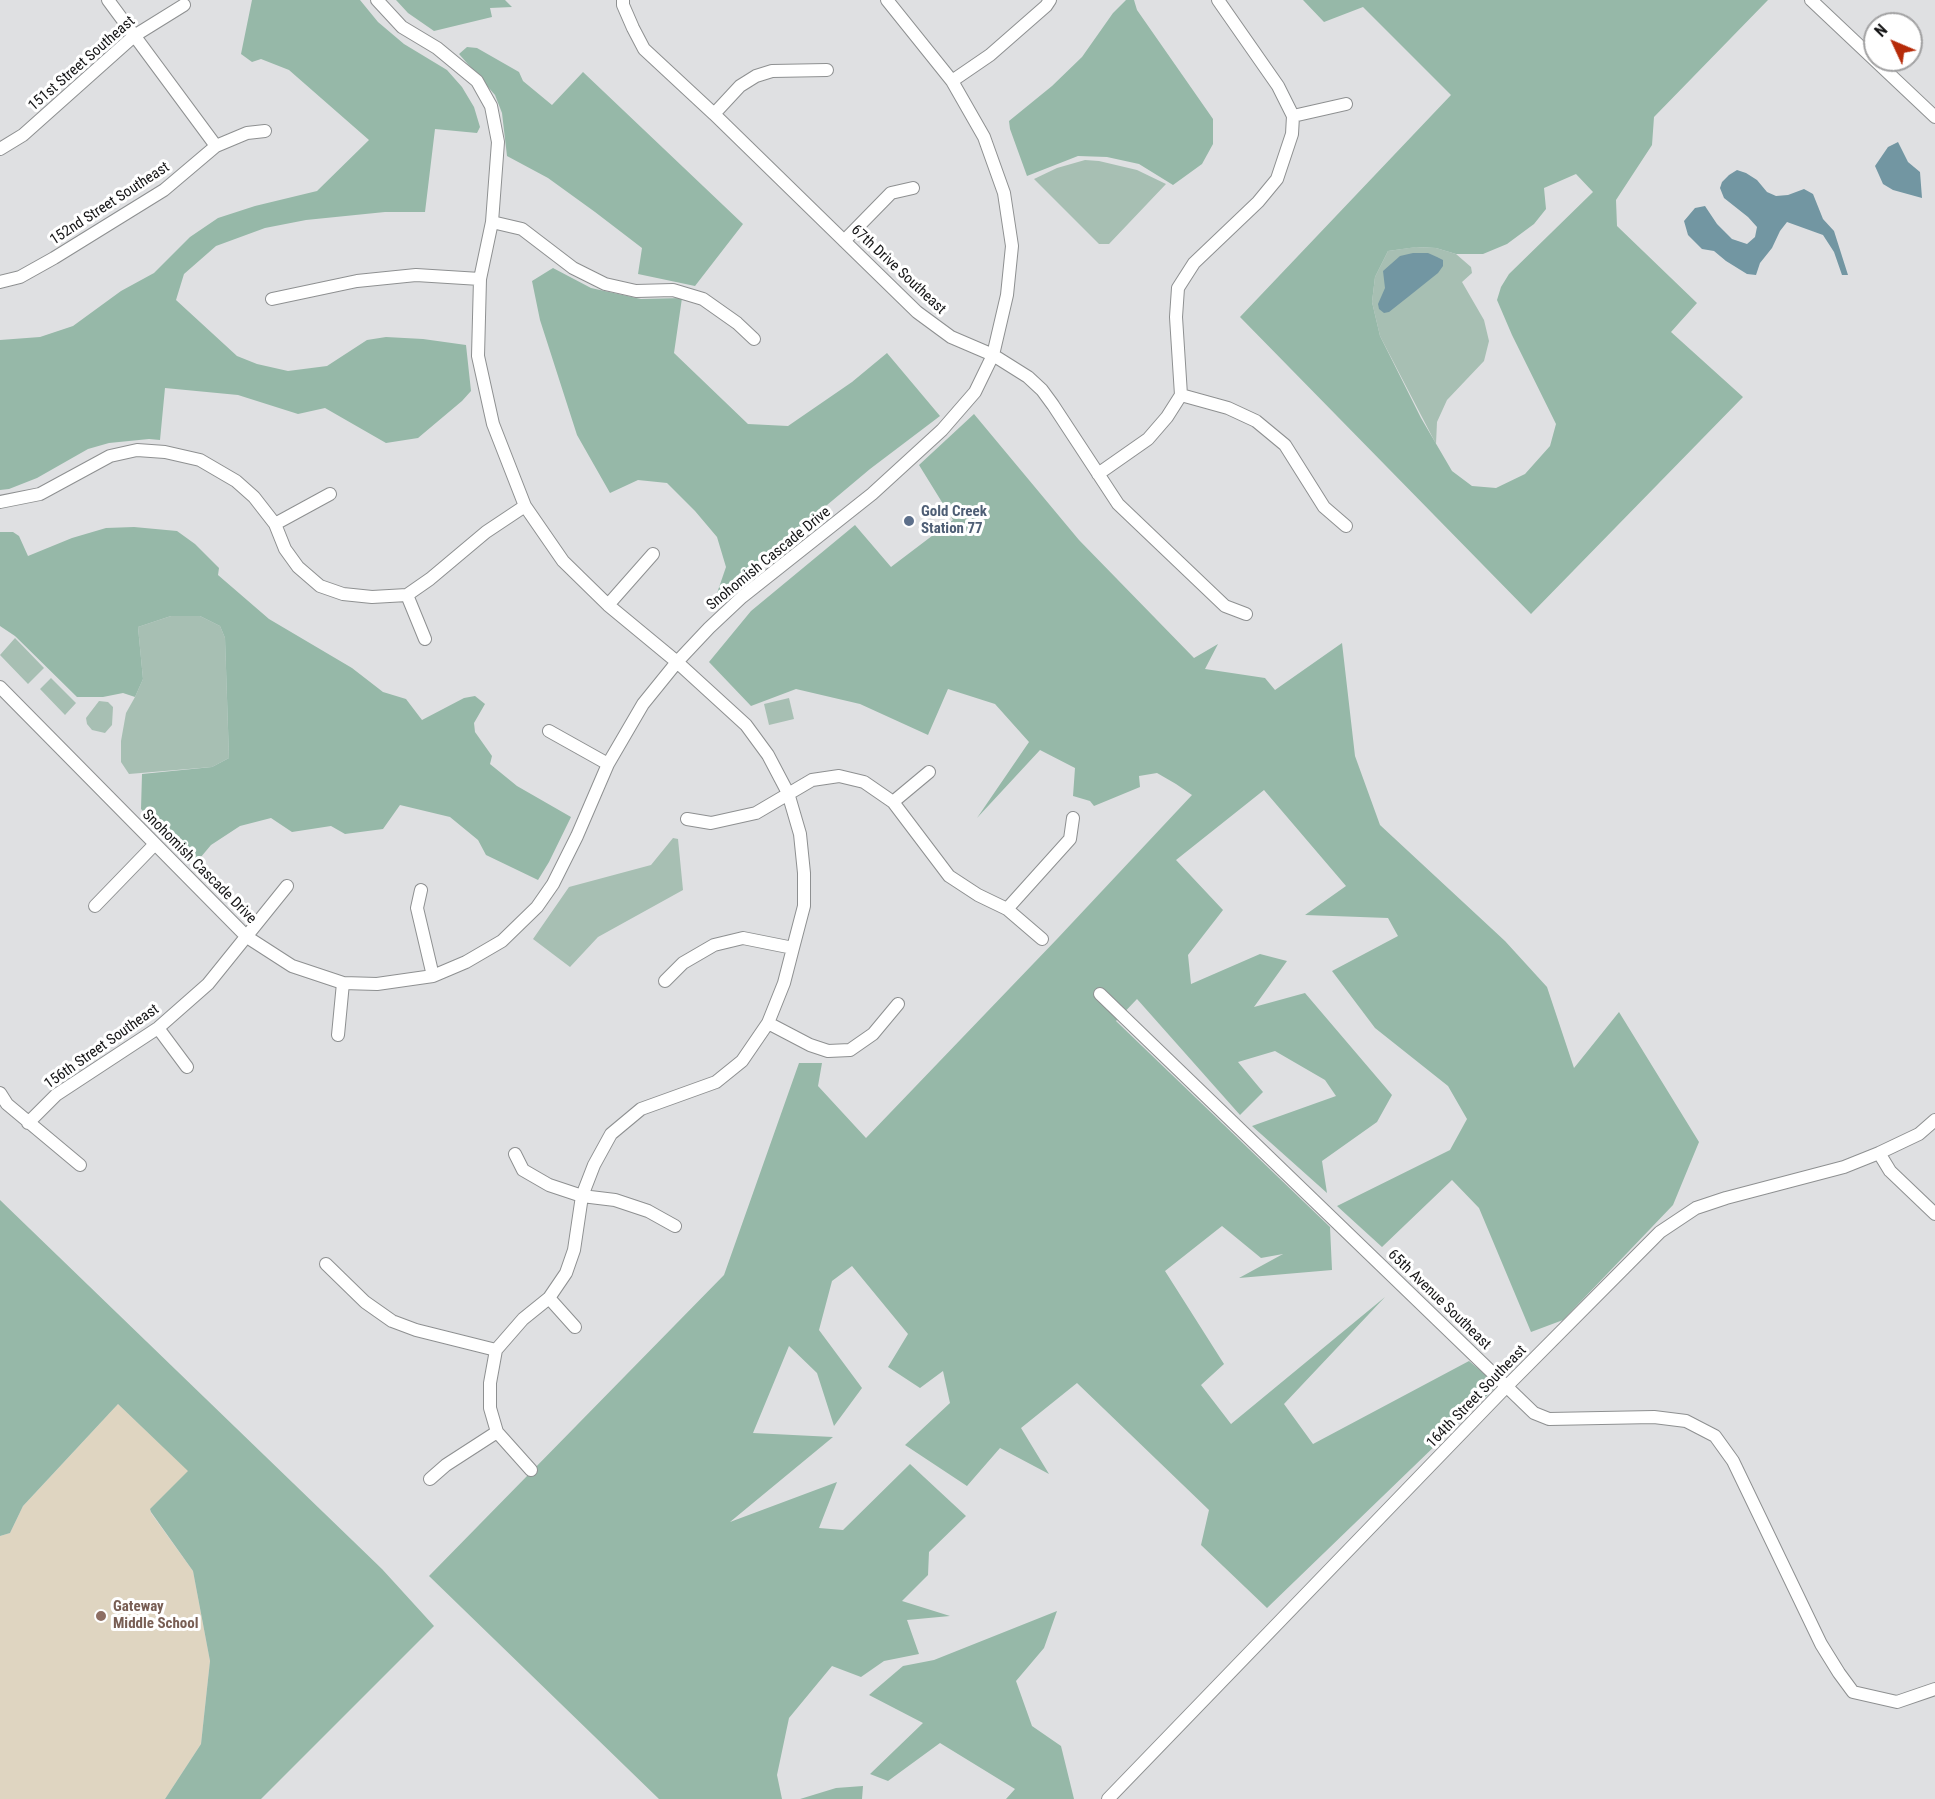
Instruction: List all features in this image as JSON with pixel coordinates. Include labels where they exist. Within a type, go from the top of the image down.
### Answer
[{"type":"street","points":[[108,0],[216,146]]},
{"type":"street","points":[[377,0],[402,27],[437,48],[477,81],[491,106],[498,142],[492,222],[480,279],[478,356],[493,424],[525,506],[563,561],[608,605],[677,662],[746,724],[768,755],[788,793],[800,834],[804,873],[804,906],[784,983],[768,1023],[741,1061],[716,1082],[641,1109],[611,1134],[594,1165],[582,1196],[574,1250],[566,1273],[549,1298],[523,1319],[496,1350],[490,1383],[490,1408],[497,1432],[531,1470]]},
{"type":"street","name":"67th Drive Southeast","points":[[623,0],[630,21],[644,49],[925,318],[951,337],[993,355],[1028,377],[1042,390],[1118,504],[1225,606],[1246,614]]},
{"type":"street","name":"Snohomish Cascade Drive","points":[[0,687],[246,937],[292,966],[343,983],[377,984],[433,976],[466,962],[502,941],[537,907],[553,884],[566,860],[608,764],[644,704],[677,662],[742,597],[863,502],[942,430],[975,392],[993,355],[1007,295],[1012,246],[1004,193],[984,137],[952,81],[887,0]]},
{"type":"street","points":[[952,81],[990,55],[1050,0]]},
{"type":"street","points":[[1098,474],[1148,440],[1181,395],[1176,317],[1178,288],[1194,263],[1258,202],[1277,179],[1292,134],[1293,116],[1278,86],[1218,0]]},
{"type":"street","points":[[1811,0],[1935,117]]},
{"type":"street","name":"151st Street Southeast","points":[[0,149],[23,135],[134,36],[184,5]]},
{"type":"street","points":[[714,114],[740,86],[756,76],[772,71],[827,70]]},
{"type":"street","points":[[1293,116],[1346,104]]},
{"type":"street","name":"152nd Street Southeast","points":[[0,282],[29,272],[164,190],[216,146],[247,133],[266,131]]},
{"type":"street","points":[[844,241],[891,193],[913,188]]},
{"type":"street","points":[[492,222],[522,229],[573,268],[605,284],[636,291],[673,290],[703,299],[737,323],[754,339]]},
{"type":"street","points":[[272,300],[369,279],[416,275],[480,279]]},
{"type":"street","points":[[1181,395],[1227,408],[1256,421],[1285,445],[1324,507],[1346,526]]},
{"type":"street","points":[[0,502],[40,494],[110,456],[137,450],[165,452],[200,460],[236,481],[254,497],[275,524],[285,549],[298,567],[320,586],[343,594],[372,597],[407,595],[430,579],[486,532],[525,506]]},
{"type":"street","points":[[275,524],[330,494]]},
{"type":"street","points":[[608,605],[653,555]]},
{"type":"street","points":[[407,595],[424,639]]},
{"type":"street","points":[[549,731],[608,764]]},
{"type":"street","points":[[893,802],[929,772]]},
{"type":"street","points":[[687,819],[711,823],[756,813],[812,780],[839,776],[864,782],[893,802],[949,876],[978,895],[1006,909],[1042,939]]},
{"type":"street","points":[[1006,909],[1070,839],[1073,818]]},
{"type":"street","points":[[95,906],[155,844]]},
{"type":"street","name":"156th Street Southeast","points":[[28,1123],[56,1095],[158,1028],[208,984],[286,886]]},
{"type":"street","points":[[421,890],[417,908],[433,976]]},
{"type":"street","points":[[665,981],[682,963],[714,945],[743,938],[793,948]]},
{"type":"street","points":[[338,1035],[343,983]]},
{"type":"street","name":"65th Avenue Southeast","points":[[1100,994],[1534,1413],[1549,1419],[1654,1417],[1686,1421],[1715,1437],[1734,1461],[1821,1644],[1853,1692],[1897,1702],[1935,1689]]},
{"type":"street","points":[[768,1023],[810,1045],[828,1051],[850,1050],[873,1034],[898,1004]]},
{"type":"street","points":[[158,1028],[188,1067]]},
{"type":"street","points":[[0,1093],[7,1104],[28,1123],[80,1165]]},
{"type":"street","name":"164th Street Southeast","points":[[1108,1799],[1507,1386],[1660,1232],[1696,1208],[1844,1167],[1879,1153],[1919,1134],[1935,1120]]},
{"type":"street","points":[[1879,1153],[1890,1171],[1935,1214]]},
{"type":"street","points":[[515,1154],[523,1170],[549,1185],[582,1196],[615,1200],[648,1211],[675,1226]]},
{"type":"street","points":[[326,1264],[365,1302],[392,1322],[496,1350]]},
{"type":"street","points":[[549,1298],[575,1327]]},
{"type":"street","points":[[429,1479],[446,1465],[497,1432]]},
{"type":"shaded area","name":"Gateway Middle School","points":[[118,1404],[189,1471],[150,1509],[193,1571],[210,1661],[201,1744],[165,1799],[0,1799],[0,1536],[10,1533],[23,1506]]},
{"type":"green space","points":[[252,0],[360,0],[378,22],[404,44],[447,70],[462,87],[474,107],[480,127],[477,133],[435,129],[425,212],[385,212],[306,220],[265,228],[216,246],[184,274],[176,300],[237,356],[257,364],[288,371],[327,366],[367,340],[386,337],[466,345],[471,391],[418,438],[386,443],[325,408],[298,414],[238,395],[165,388],[160,440],[109,443],[88,449],[37,478],[9,489],[0,490],[0,340],[40,337],[73,326],[121,291],[154,273],[190,237],[218,218],[255,206],[317,191],[369,140],[289,70],[261,59],[252,62],[241,54]]},
{"type":"green space","points":[[396,0],[505,0],[512,7],[490,8],[492,17],[434,31],[408,13]]},
{"type":"green space","points":[[1126,0],[1134,0],[1137,10],[1213,119],[1213,144],[1202,164],[1173,185],[1139,164],[1107,157],[1078,156],[1027,176],[1009,121],[1052,86],[1082,57],[1113,13]]},
{"type":"green space","points":[[1303,0],[1768,0],[1654,117],[1652,145],[1616,200],[1617,226],[1697,303],[1671,332],[1743,397],[1531,614],[1240,317],[1451,95],[1363,7],[1324,22]],"holes":[[[1576,174],[1593,192],[1509,274],[1501,287],[1497,300],[1556,424],[1550,446],[1525,474],[1496,488],[1472,486],[1452,471],[1421,418],[1380,336],[1372,302],[1375,277],[1388,251],[1417,247],[1436,248],[1456,254],[1483,254],[1507,244],[1534,224],[1546,209],[1544,188]]]},
{"type":"green space","points":[[467,47],[477,48],[519,72],[523,81],[552,105],[583,72],[743,224],[695,286],[638,274],[642,248],[548,178],[507,156],[502,113],[495,95],[459,54]]},
{"type":"green space","points":[[1085,160],[1137,170],[1166,184],[1109,244],[1099,244],[1034,179],[1057,168]]},
{"type":"green space","points":[[1416,247],[1436,248],[1456,254],[1471,267],[1472,273],[1462,282],[1484,320],[1489,341],[1484,361],[1447,400],[1437,422],[1436,444],[1380,336],[1372,302],[1375,277],[1388,251]]},
{"type":"green space","points":[[553,268],[591,288],[641,299],[682,298],[674,353],[748,424],[788,426],[852,382],[887,353],[940,416],[870,469],[715,599],[726,567],[717,537],[667,483],[638,480],[610,493],[577,435],[540,320],[532,281]]},
{"type":"green space","points":[[974,414],[1079,540],[1194,658],[1218,644],[1205,669],[1265,678],[1275,690],[1342,643],[1355,756],[1380,825],[1505,941],[1547,987],[1574,1068],[1619,1012],[1699,1142],[1673,1205],[1563,1320],[1531,1332],[1479,1208],[1452,1180],[1382,1247],[1337,1206],[1450,1150],[1467,1119],[1448,1086],[1375,1028],[1332,971],[1398,936],[1388,918],[1305,915],[1346,886],[1264,790],[1176,860],[1223,910],[1188,955],[1191,984],[1260,954],[1287,961],[1254,1007],[1305,993],[1392,1095],[1377,1122],[1322,1161],[1327,1193],[1252,1126],[1336,1096],[1325,1080],[1275,1051],[1238,1062],[1263,1092],[1240,1115],[1137,999],[1116,1021],[1330,1227],[1332,1270],[1239,1278],[1283,1254],[1261,1258],[1222,1226],[1165,1271],[1224,1364],[1201,1385],[1231,1424],[1385,1297],[1284,1404],[1313,1444],[1469,1361],[1498,1385],[1267,1608],[1201,1545],[1209,1510],[1077,1383],[1021,1428],[1049,1474],[1000,1448],[967,1486],[905,1445],[950,1403],[943,1371],[920,1388],[888,1367],[908,1334],[852,1266],[832,1281],[819,1330],[862,1388],[834,1426],[817,1373],[789,1346],[753,1433],[833,1437],[730,1522],[837,1482],[819,1528],[843,1530],[910,1464],[966,1516],[929,1552],[928,1575],[902,1601],[950,1616],[907,1620],[919,1654],[884,1661],[861,1677],[832,1666],[789,1718],[777,1775],[782,1799],[659,1799],[429,1576],[724,1275],[799,1063],[822,1063],[818,1086],[866,1138],[1192,795],[1157,773],[1139,776],[1140,787],[1094,806],[1090,801],[1073,796],[1075,768],[1040,750],[977,818],[1029,742],[995,704],[948,689],[928,735],[860,704],[796,689],[751,706],[709,662],[751,611],[855,525],[891,567],[953,520],[919,465]]},
{"type":"green space","points":[[134,527],[177,531],[195,544],[219,568],[218,575],[269,619],[352,668],[383,692],[406,699],[422,720],[464,698],[475,696],[485,704],[474,723],[475,732],[492,756],[490,764],[517,786],[571,817],[538,880],[486,855],[478,840],[450,817],[400,805],[383,829],[345,834],[331,826],[292,832],[271,818],[240,826],[211,845],[195,864],[141,809],[142,774],[212,767],[229,758],[225,638],[220,626],[200,616],[171,616],[138,627],[143,679],[135,697],[123,693],[103,697],[77,697],[15,636],[0,626],[0,532],[13,532],[19,536],[28,556],[72,538],[106,528]]},
{"type":"green space","points":[[171,616],[200,616],[220,626],[225,638],[229,758],[212,767],[129,774],[121,762],[121,741],[126,713],[143,679],[138,627]]},
{"type":"green space","points":[[15,638],[44,668],[28,684],[0,655]]},
{"type":"green space","points":[[51,678],[76,703],[65,715],[40,689]]},
{"type":"green space","points":[[789,698],[794,719],[769,725],[764,704]]},
{"type":"green space","points":[[99,701],[108,702],[113,707],[112,725],[105,733],[92,730],[87,724],[86,718]]},
{"type":"green space","points":[[673,838],[678,839],[683,890],[598,937],[570,967],[533,939],[569,887],[651,865]]},
{"type":"green space","points":[[0,1200],[382,1569],[434,1626],[261,1799],[165,1799],[201,1744],[210,1661],[193,1571],[150,1509],[188,1471],[118,1404],[23,1506],[10,1533],[0,1536]]},
{"type":"green space","points":[[1057,1611],[1044,1648],[1016,1681],[1032,1726],[1061,1746],[1074,1799],[1006,1799],[1015,1789],[940,1743],[888,1781],[870,1774],[923,1723],[869,1695],[903,1666],[934,1660]]},
{"type":"green space","points":[[863,1786],[862,1799],[800,1799],[836,1788]]},
{"type":"water","points":[[1898,142],[1908,162],[1920,172],[1922,198],[1893,190],[1883,184],[1875,166],[1888,147]]},
{"type":"water","points":[[1737,170],[1757,180],[1767,192],[1776,196],[1788,195],[1804,189],[1813,194],[1823,219],[1834,231],[1848,275],[1842,275],[1834,252],[1823,235],[1787,222],[1760,263],[1756,275],[1747,274],[1714,251],[1702,249],[1688,235],[1684,221],[1695,208],[1705,206],[1717,224],[1732,239],[1747,244],[1755,237],[1757,227],[1724,198],[1720,188],[1722,182]]},
{"type":"water","points":[[1428,253],[1443,260],[1443,266],[1438,273],[1408,297],[1389,312],[1384,313],[1379,309],[1378,304],[1385,288],[1383,271],[1400,256]]},
{"type":"place","name":"Gold Creek Station 77","points":[[909,521]]},
{"type":"place","name":"Gateway Middle School","points":[[101,1616]]}]
